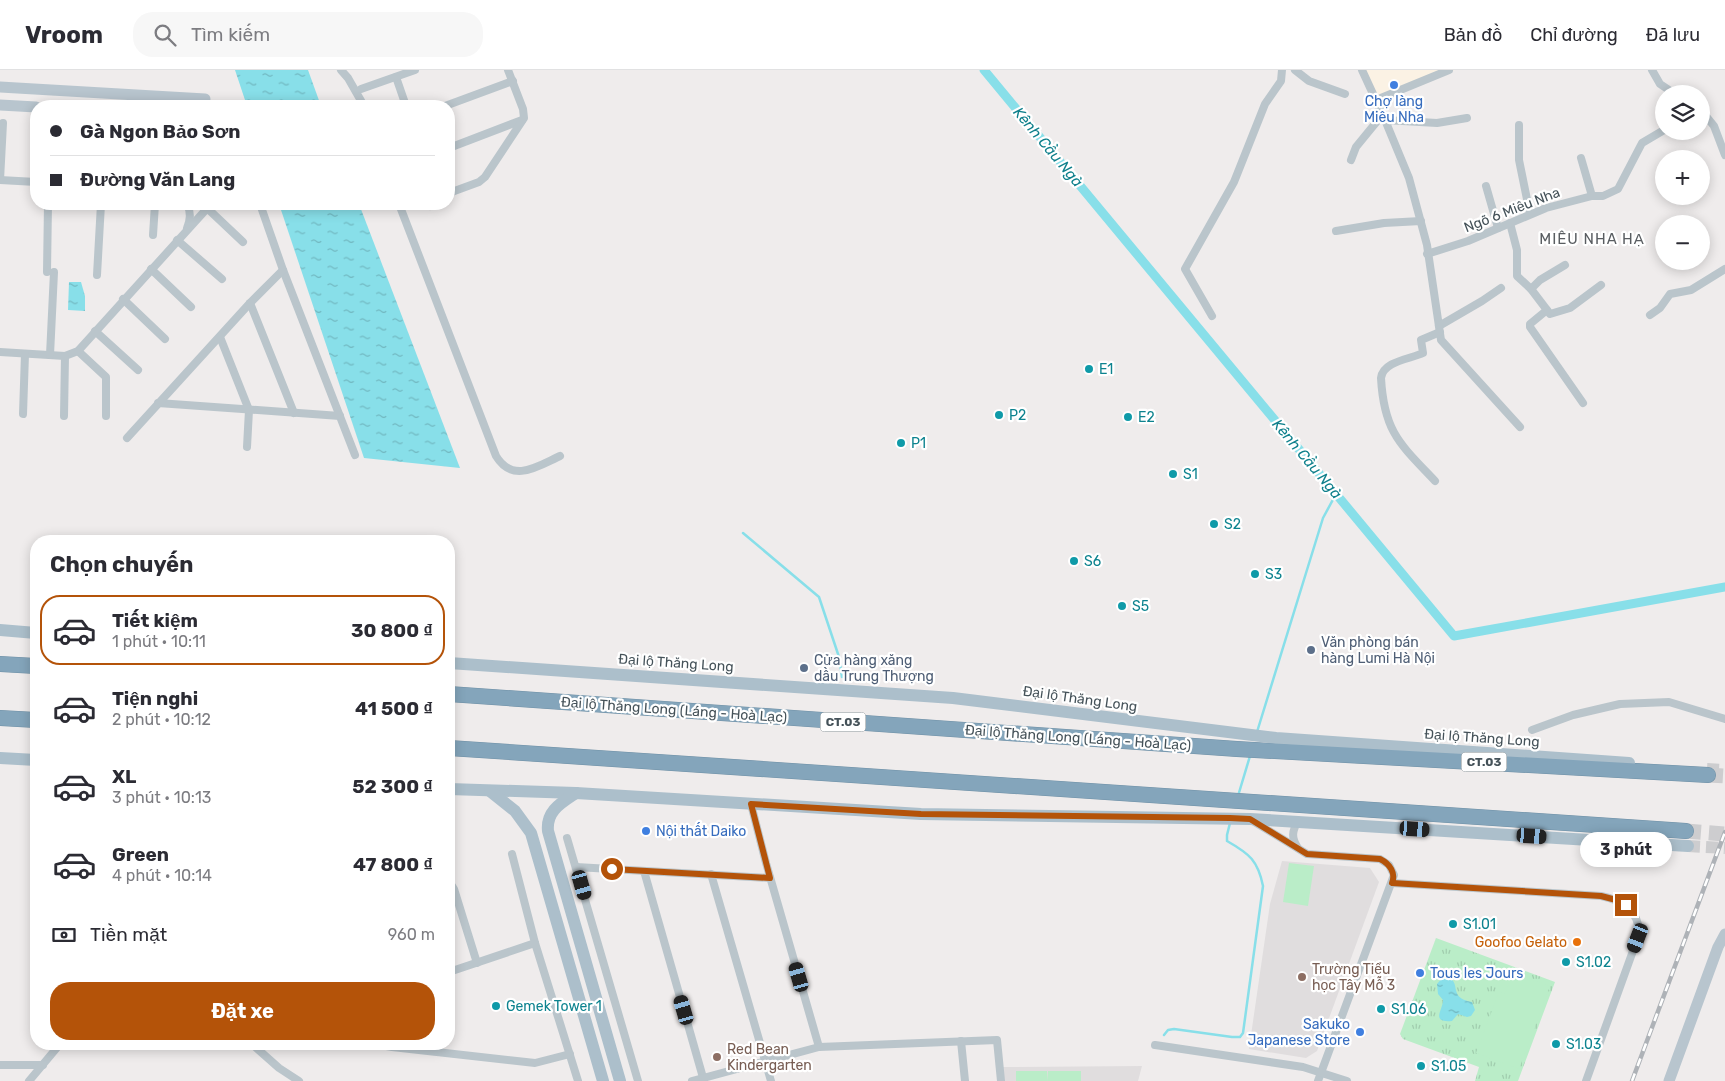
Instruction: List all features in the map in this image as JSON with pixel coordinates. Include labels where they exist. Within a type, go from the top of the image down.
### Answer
[{"type":"highway","points":[[0,664],[30,666]]},
{"type":"highway","name":"Đại lộ Thăng Long (Láng - Hoà Lạc)","points":[[455,694],[1236,742],[1259,750],[1708,772]]},
{"type":"highway","points":[[0,718],[30,720]]},
{"type":"highway","points":[[455,748],[1242,801],[1687,839]]},
{"type":"main road","points":[[0,630],[30,632]]},
{"type":"main road","name":"Đại lộ Thăng Long","points":[[455,663],[958,698],[1236,742],[1276,738],[1708,772]]},
{"type":"main road","points":[[0,758],[30,760]]},
{"type":"main road","points":[[455,790],[576,793],[921,814],[1249,819],[1687,839]]},
{"type":"main road","points":[[490,791],[516,811],[531,833],[603,1081]]},
{"type":"main road","points":[[576,793],[551,812],[548,831],[620,1081]]},
{"type":"street","points":[[341,70],[361,100]]},
{"type":"street","points":[[361,89],[415,70]]},
{"type":"street","points":[[455,191],[479,182],[485,177],[524,117],[523,109],[508,70]]},
{"type":"street","points":[[1212,316],[1185,270],[1234,182],[1265,104],[1280,81],[1282,70]]},
{"type":"street","points":[[1295,70],[1309,81],[1345,94]]},
{"type":"street","points":[[1362,70],[1409,178],[1427,245],[1441,340],[1520,427]]},
{"type":"street","points":[[1376,100],[1449,70]]},
{"type":"street","points":[[1652,70],[1662,85]]},
{"type":"street","points":[[396,77],[404,100]]},
{"type":"street","points":[[455,102],[512,81]]},
{"type":"street","points":[[0,87],[205,100]]},
{"type":"street","points":[[0,105],[30,107]]},
{"type":"street","points":[[1384,117],[1437,122],[1467,118]]},
{"type":"street","points":[[1351,160],[1356,147],[1384,117]]},
{"type":"street","points":[[455,146],[522,120]]},
{"type":"street","points":[[1710,121],[1714,126],[1725,154]]},
{"type":"street","points":[[3,123],[0,180],[30,182]]},
{"type":"street","points":[[1519,124],[1519,160],[1530,214]]},
{"type":"street","name":"Ngõ 6 Miêu Nha","points":[[1428,254],[1468,241],[1546,208],[1592,196],[1603,196],[1618,189],[1642,143],[1655,135]]},
{"type":"street","points":[[1581,158],[1592,196]]},
{"type":"street","points":[[1486,186],[1498,228]]},
{"type":"street","points":[[48,210],[51,272],[50,355]]},
{"type":"street","points":[[98,275],[100,210]]},
{"type":"street","points":[[153,234],[155,210]]},
{"type":"street","points":[[183,234],[188,227],[190,210]]},
{"type":"street","points":[[0,352],[65,356],[78,351],[205,210]]},
{"type":"street","points":[[213,210],[243,242]]},
{"type":"street","points":[[262,210],[283,270],[355,455]]},
{"type":"street","points":[[401,210],[496,456],[502,464],[512,470],[528,470],[560,456]]},
{"type":"street","points":[[1336,231],[1384,223],[1421,221]]},
{"type":"street","points":[[1510,223],[1517,250],[1517,276],[1550,314],[1570,308],[1601,285]]},
{"type":"street","points":[[177,240],[222,278]]},
{"type":"street","points":[[1530,289],[1540,280],[1565,265]]},
{"type":"street","points":[[151,269],[191,307]]},
{"type":"street","points":[[1650,315],[1660,308],[1670,294],[1691,290],[1725,269]]},
{"type":"street","points":[[127,438],[250,303],[283,270]]},
{"type":"street","points":[[1435,481],[1402,444],[1390,427],[1383,404],[1381,374],[1386,368],[1423,352],[1421,340],[1500,288]]},
{"type":"street","points":[[123,300],[165,339]]},
{"type":"street","points":[[250,303],[294,413]]},
{"type":"street","points":[[1547,310],[1530,324],[1530,327],[1583,403]]},
{"type":"street","points":[[95,331],[138,370]]},
{"type":"street","points":[[220,337],[249,410],[247,447]]},
{"type":"street","points":[[78,351],[106,377],[106,416]]},
{"type":"street","points":[[23,414],[26,354]]},
{"type":"street","points":[[64,416],[65,356]]},
{"type":"street","points":[[158,404],[340,416]]},
{"type":"street","points":[[1532,730],[1573,715],[1620,704],[1669,702],[1725,719]]},
{"type":"street","points":[[751,804],[770,878],[819,1047]]},
{"type":"street","points":[[1249,819],[1307,854],[1380,859],[1385,861],[1394,875],[1318,1081]]},
{"type":"street","points":[[1298,822],[1292,834],[1299,850]]},
{"type":"street","points":[[567,838],[638,1081]]},
{"type":"street","points":[[512,854],[535,943],[578,1081]]},
{"type":"street","points":[[576,867],[770,878]]},
{"type":"street","points":[[644,871],[704,1080]]},
{"type":"street","points":[[712,874],[771,1081]]},
{"type":"street","points":[[1392,883],[1601,896],[1620,901],[1626,905],[1637,923],[1638,938],[1586,1081]]},
{"type":"street","points":[[455,891],[478,963]]},
{"type":"street","points":[[1669,1081],[1718,948],[1725,934]]},
{"type":"street","points":[[455,970],[535,943]]},
{"type":"street","points":[[692,1081],[704,1080],[819,1047],[997,1040],[1000,1081]]},
{"type":"street","points":[[961,1042],[965,1081]]},
{"type":"street","points":[[1155,1045],[1303,1067],[1347,1081]]},
{"type":"street","points":[[29,1081],[55,1050]]},
{"type":"street","points":[[259,1050],[279,1068],[299,1081]]},
{"type":"street","points":[[425,1050],[534,1063],[570,1054]]},
{"type":"street","points":[[0,1065],[43,1065]]},
{"type":"shaded area","name":"Chợ làng Miêu Nha","points":[[1365,70],[1455,70],[1379,101]]},
{"type":"shaded area","name":"Trường Tiểu học Tây Mỗ 3","points":[[1282,861],[1370,868],[1379,882],[1317,1051],[1306,1058],[1249,1049],[1270,904]]},
{"type":"shaded area","points":[[1142,1066],[1138,1081],[1004,1081],[1003,1067]]},
{"type":"green space","points":[[1289,863],[1314,866],[1308,906],[1283,902]]},
{"type":"green space","points":[[1436,938],[1555,982],[1518,1081],[1475,1081],[1479,1067],[1403,1039],[1400,1034]]},
{"type":"green space","points":[[1513,972],[1550,986],[1519,1069],[1476,1053],[1499,992],[1505,994]]},
{"type":"green space","points":[[1016,1071],[1047,1071],[1047,1081],[1016,1081]]},
{"type":"green space","points":[[1048,1071],[1081,1071],[1081,1081],[1047,1081]]},
{"type":"water","points":[[235,70],[308,70],[319,100],[245,100]]},
{"type":"water","points":[[281,210],[361,210],[460,468],[364,458]]},
{"type":"water","points":[[69,282],[81,282],[85,296],[85,311],[68,310]]},
{"type":"water","points":[[1443,977],[1453,981],[1459,997],[1472,1002],[1475,1010],[1471,1016],[1467,1017],[1458,1014],[1452,1021],[1445,1021],[1439,1018],[1443,1000],[1438,994],[1437,984]]},
{"type":"waterway","name":"Kênh Cầu Ngà","points":[[984,70],[1454,636],[1725,587]]},
{"type":"waterway","points":[[1257,732],[1323,518],[1336,494]]},
{"type":"waterway","points":[[743,533],[819,597],[839,657],[842,677]]},
{"type":"waterway","points":[[1238,796],[1250,756]]},
{"type":"waterway","points":[[1164,1035],[1168,1030],[1174,1029],[1232,1037],[1240,1037],[1243,1033],[1263,886],[1261,877],[1252,859],[1227,841],[1230,823]]},
{"type":"tunnel","points":[[1707,769],[1725,770]]},
{"type":"tunnel","points":[[1708,775],[1725,776]]},
{"type":"tunnel","points":[[1686,831],[1725,834]]},
{"type":"tunnel","points":[[1688,846],[1725,848]]},
{"type":"railway","points":[[1632,1081],[1725,832]]},
{"type":"place","name":"Chợ làng Miêu Nha","points":[[1394,85]]},
{"type":"place","name":"E1","points":[[1089,369]]},
{"type":"place","name":"P2","points":[[999,415]]},
{"type":"place","name":"E2","points":[[1128,417]]},
{"type":"place","name":"P1","points":[[901,443]]},
{"type":"place","name":"S1","points":[[1173,474]]},
{"type":"place","name":"S2","points":[[1214,524]]},
{"type":"place","name":"S6","points":[[1074,561]]},
{"type":"place","name":"S3","points":[[1255,574]]},
{"type":"place","name":"S5","points":[[1122,606]]},
{"type":"place","name":"Văn phòng bán hàng Lumi Hà Nội","points":[[1311,650]]},
{"type":"place","name":"Cửa hàng xăng dầu Trung Thượng","points":[[804,668]]},
{"type":"place","name":"Nội thất Daiko","points":[[646,831]]},
{"type":"place","name":"S1.01","points":[[1453,924]]},
{"type":"place","name":"Goofoo Gelato","points":[[1577,942]]},
{"type":"place","name":"S1.02","points":[[1566,962]]},
{"type":"place","name":"Tous les Jours","points":[[1420,973]]},
{"type":"place","name":"Trường Tiểu học Tây Mỗ 3","points":[[1302,977]]},
{"type":"place","name":"Gemek Tower 1","points":[[496,1006]]},
{"type":"place","name":"S1.06","points":[[1381,1009]]},
{"type":"place","name":"Sakuko Japanese Store","points":[[1360,1032]]},
{"type":"place","name":"S1.03","points":[[1556,1044]]},
{"type":"place","name":"Red Bean Kindergarten","points":[[717,1057]]},
{"type":"place","name":"S1.05","points":[[1421,1066]]},
{"type":"district","name":"MIÊU NHA HẠ","points":[[1592,239]]},
{"type":"route","points":[[612,869],[770,878],[751,804],[921,814],[1230,818],[1250,819],[1307,854],[1380,859],[1385,861],[1394,875],[1392,883],[1601,896],[1620,901],[1626,905]]}]
